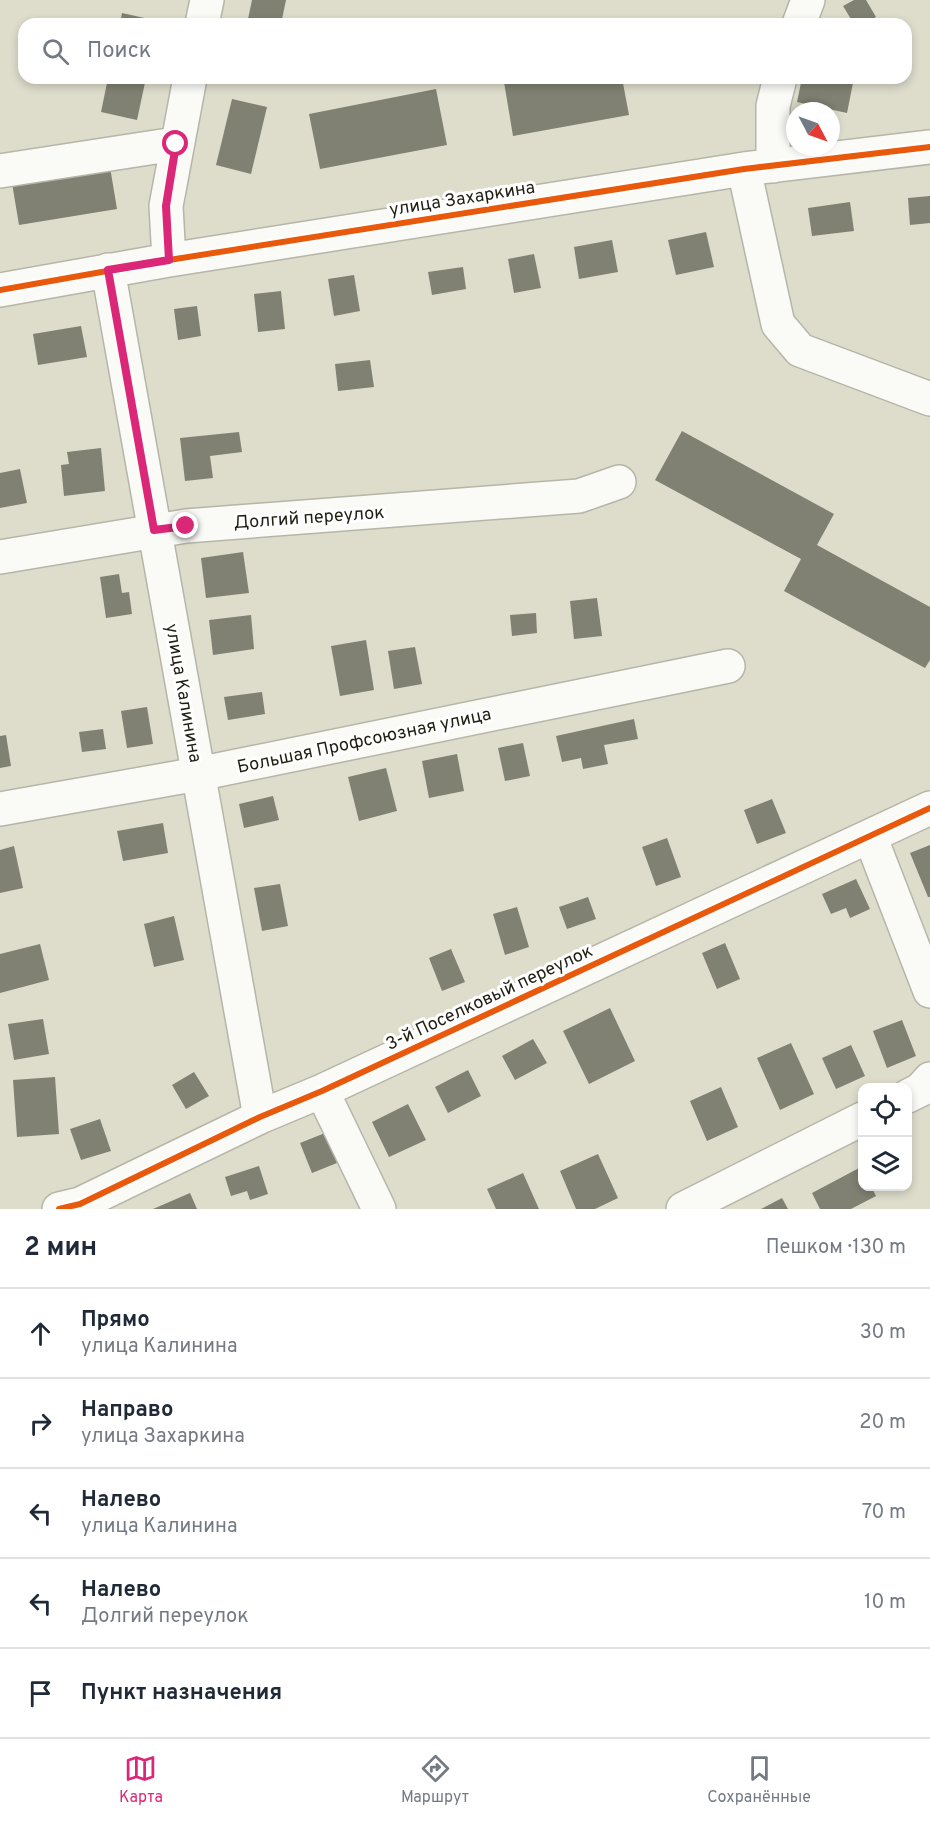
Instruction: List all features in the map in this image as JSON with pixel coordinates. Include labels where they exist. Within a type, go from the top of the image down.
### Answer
[{"type":"street","points":[[203,18],[207,0]]},
{"type":"street","points":[[801,18],[808,0]]},
{"type":"street","points":[[169,260],[166,206],[189,84]]},
{"type":"street","points":[[778,84],[759,167],[778,324],[800,350],[930,399]]},
{"type":"street","points":[[0,171],[176,144]]},
{"type":"street","name":"улица Захаркина","points":[[0,290],[169,260],[759,167],[930,147]]},
{"type":"street","name":"улица Калинина","points":[[108,270],[260,1117]]},
{"type":"street","name":"Долгий переулок","points":[[0,558],[154,530],[579,496],[619,482]]},
{"type":"street","name":"Большая Профсоюзная улица","points":[[0,809],[198,774],[728,666]]},
{"type":"street","name":"3-й Поселковый переулок","points":[[59,1209],[80,1204],[260,1117],[322,1091],[930,808]]},
{"type":"street","points":[[870,836],[930,991]]},
{"type":"street","points":[[912,1094],[920,1090],[930,1079]]},
{"type":"street","points":[[322,1091],[379,1209]]},
{"type":"street","points":[[683,1209],[858,1121]]},
{"type":"building","points":[[252,0],[286,0],[282,18],[248,18]]},
{"type":"building","points":[[854,0],[866,0],[876,17],[850,18],[843,6]]},
{"type":"building","points":[[122,13],[144,18],[121,18]]},
{"type":"building","points":[[107,84],[145,84],[137,120],[101,112]]},
{"type":"building","points":[[504,84],[623,84],[629,115],[513,136]]},
{"type":"building","points":[[801,84],[853,84],[847,113],[840,111],[840,102],[797,102]]},
{"type":"building","points":[[436,89],[447,145],[320,169],[309,114]]},
{"type":"building","points":[[232,99],[267,107],[251,174],[216,165]]},
{"type":"building","points":[[110,167],[117,209],[19,225],[12,183]]},
{"type":"building","points":[[930,196],[930,223],[910,225],[908,198]]},
{"type":"building","points":[[850,202],[854,231],[812,236],[808,208]]},
{"type":"building","points":[[706,232],[714,267],[676,275],[668,240]]},
{"type":"building","points":[[612,240],[618,272],[579,279],[574,247]]},
{"type":"building","points":[[534,254],[541,288],[514,293],[508,259]]},
{"type":"building","points":[[463,267],[466,289],[432,295],[428,272]]},
{"type":"building","points":[[354,275],[360,311],[334,316],[328,279]]},
{"type":"building","points":[[281,291],[285,329],[258,332],[254,294]]},
{"type":"building","points":[[197,306],[201,336],[178,340],[174,309]]},
{"type":"building","points":[[81,326],[87,357],[38,365],[33,334]]},
{"type":"building","points":[[370,360],[374,387],[338,391],[335,364]]},
{"type":"building","points":[[682,431],[834,514],[817,545],[930,607],[930,660],[925,668],[784,591],[801,559],[655,480]]},
{"type":"building","points":[[239,432],[242,452],[210,456],[213,478],[185,481],[180,438]]},
{"type":"building","points":[[101,448],[105,491],[64,496],[61,465],[69,464],[67,452]]},
{"type":"building","points":[[20,469],[27,503],[0,508],[0,473]]},
{"type":"building","points":[[243,552],[249,593],[206,598],[201,558]]},
{"type":"building","points":[[119,574],[122,593],[129,592],[132,614],[106,618],[100,577]]},
{"type":"building","points":[[597,598],[602,636],[574,639],[570,601]]},
{"type":"building","points":[[536,613],[537,633],[512,636],[510,615]]},
{"type":"building","points":[[251,615],[254,649],[213,655],[209,620]]},
{"type":"building","points":[[366,640],[374,690],[340,696],[331,646]]},
{"type":"building","points":[[415,647],[422,684],[394,689],[388,651]]},
{"type":"building","points":[[262,692],[265,714],[228,720],[224,697]]},
{"type":"building","points":[[147,707],[153,744],[127,748],[121,711]]},
{"type":"building","points":[[634,719],[638,739],[604,745],[608,764],[583,769],[581,758],[562,762],[556,736]]},
{"type":"building","points":[[103,729],[106,749],[82,752],[79,732]]},
{"type":"building","points":[[6,735],[11,766],[0,768],[0,736]]},
{"type":"building","points":[[523,743],[530,776],[505,781],[498,748]]},
{"type":"building","points":[[457,754],[464,791],[429,798],[422,761]]},
{"type":"building","points":[[386,768],[397,811],[359,821],[348,777]]},
{"type":"building","points":[[273,796],[279,820],[244,828],[239,804]]},
{"type":"building","points":[[772,799],[786,833],[757,844],[744,810]]},
{"type":"building","points":[[163,823],[168,853],[123,861],[117,831]]},
{"type":"building","points":[[667,838],[681,877],[656,886],[642,847]]},
{"type":"building","points":[[930,845],[930,897],[928,897],[910,853]]},
{"type":"building","points":[[14,846],[23,888],[0,893],[0,850]]},
{"type":"building","points":[[856,879],[870,909],[850,918],[846,908],[831,914],[822,894]]},
{"type":"building","points":[[280,884],[288,926],[262,931],[254,888]]},
{"type":"building","points":[[588,897],[596,919],[567,929],[559,907]]},
{"type":"building","points":[[517,907],[529,947],[505,955],[493,914]]},
{"type":"building","points":[[174,916],[184,960],[154,967],[144,924]]},
{"type":"building","points":[[725,943],[740,979],[717,989],[702,953]]},
{"type":"building","points":[[40,944],[49,980],[0,993],[0,954]]},
{"type":"building","points":[[451,949],[465,982],[442,991],[429,958]]},
{"type":"building","points":[[610,1008],[635,1061],[589,1084],[563,1031]]},
{"type":"building","points":[[43,1019],[49,1054],[14,1060],[8,1024]]},
{"type":"building","points":[[902,1020],[916,1056],[887,1068],[873,1031]]},
{"type":"building","points":[[533,1039],[547,1063],[515,1080],[502,1056]]},
{"type":"building","points":[[791,1043],[814,1094],[780,1110],[757,1058]]},
{"type":"building","points":[[851,1045],[865,1076],[836,1089],[822,1058]]},
{"type":"building","points":[[468,1070],[481,1096],[448,1113],[435,1087]]},
{"type":"building","points":[[194,1072],[209,1096],[186,1109],[172,1085]]},
{"type":"building","points":[[55,1077],[59,1134],[17,1137],[13,1080]]},
{"type":"building","points":[[721,1087],[738,1127],[707,1141],[690,1101]]},
{"type":"building","points":[[408,1104],[426,1140],[389,1157],[372,1122]]},
{"type":"building","points":[[100,1119],[111,1151],[81,1160],[70,1129]]},
{"type":"building","points":[[325,1133],[337,1163],[312,1173],[300,1143]]},
{"type":"building","points":[[598,1154],[618,1198],[595,1209],[576,1209],[560,1171]]},
{"type":"building","points":[[259,1166],[268,1194],[250,1200],[247,1191],[231,1196],[225,1177]]},
{"type":"building","points":[[858,1169],[858,1191],[874,1191],[876,1196],[851,1209],[820,1209],[812,1193]]},
{"type":"building","points":[[523,1173],[539,1209],[496,1209],[487,1189]]},
{"type":"building","points":[[190,1193],[197,1209],[153,1209]]},
{"type":"building","points":[[782,1198],[788,1209],[761,1209]]},
{"type":"cycle path","points":[[0,290],[169,260],[744,169],[930,147]]},
{"type":"cycle path","points":[[59,1209],[80,1204],[260,1117],[322,1091],[930,808]]},
{"type":"route","points":[[176,144],[166,206],[169,260],[108,270],[154,530],[186,526]]}]
